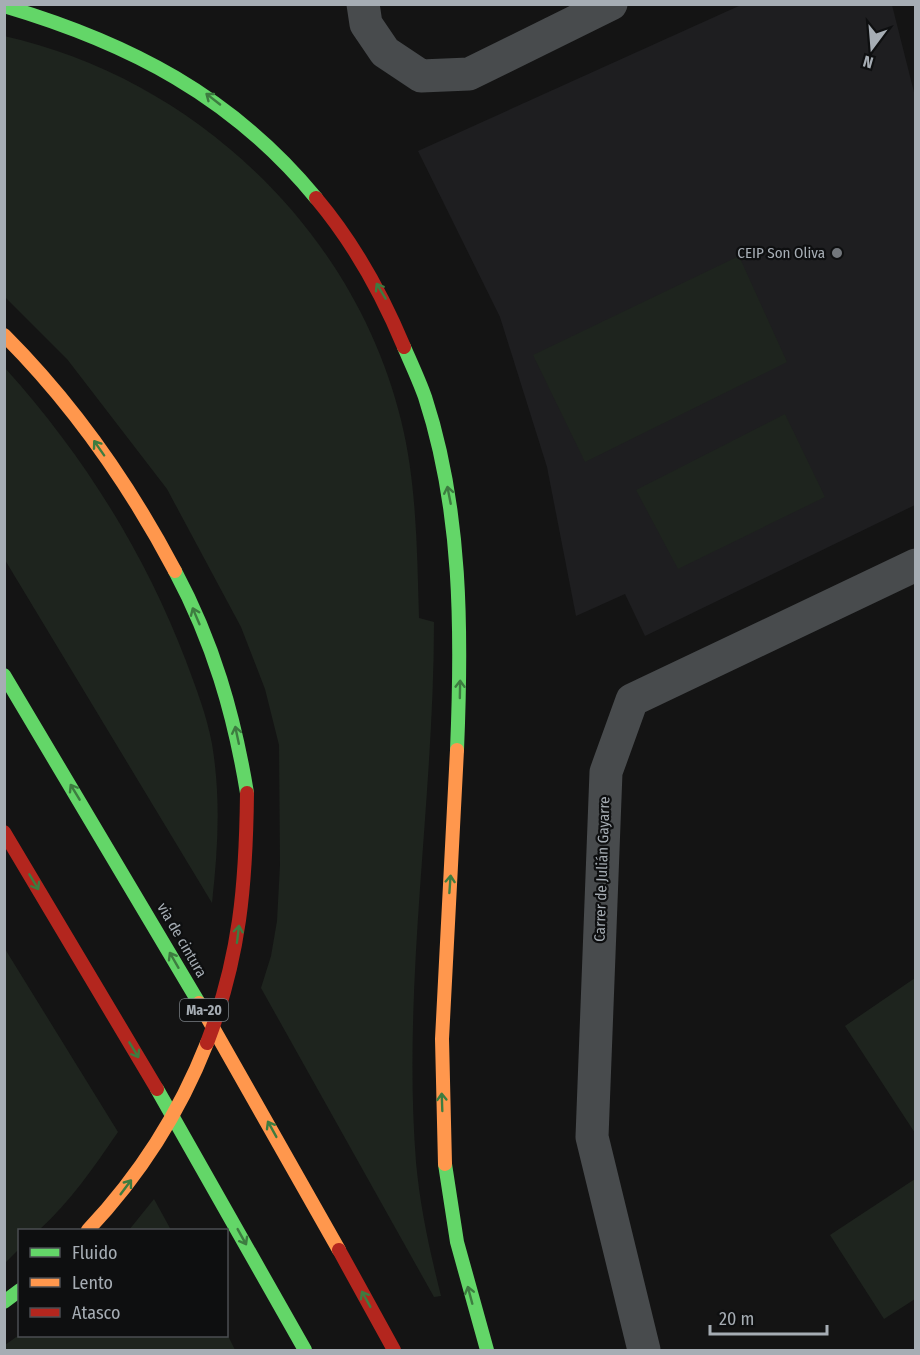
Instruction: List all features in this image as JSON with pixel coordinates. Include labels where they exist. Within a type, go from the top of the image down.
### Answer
[{"type":"highway","points":[[4,6],[73,26],[139,55],[202,91],[259,135],[310,188],[354,246],[391,309],[419,376],[439,444],[453,514],[460,588],[460,732],[446,942],[441,1082],[444,1151],[459,1253],[487,1350]]},
{"type":"highway","points":[[4,335],[71,408],[158,538],[192,607],[219,670],[237,733],[247,793],[246,872],[242,903],[236,946],[218,1015],[187,1087],[151,1154],[111,1208],[89,1229]]},
{"type":"highway","name":"via de cintura","points":[[4,675],[238,1068],[394,1350]]},
{"type":"highway","points":[[4,832],[154,1083],[305,1350]]},
{"type":"highway","points":[[4,1302],[18,1292]]},
{"type":"street","points":[[363,4],[366,24],[385,52],[421,76],[469,74],[611,4]]},
{"type":"street","name":"Carrer de Julián Gayarre","points":[[644,1350],[592,1137],[606,772],[632,700],[915,565]]},
{"type":"shaded area","points":[[741,5],[892,5],[916,100],[915,505],[645,636],[625,594],[576,616],[547,467],[500,317],[418,151]]},
{"type":"shaded area","points":[[4,36],[74,57],[140,87],[201,126],[256,173],[305,227],[346,286],[379,351],[401,420],[410,469],[418,568],[419,618],[434,622],[433,690],[413,1027],[413,1095],[420,1196],[441,1296],[434,1297],[261,988],[271,956],[277,921],[280,865],[279,745],[265,689],[241,627],[167,489],[67,359],[5,297]]},
{"type":"shaded area","points":[[739,256],[787,362],[585,462],[533,355]]},
{"type":"shaded area","points":[[5,368],[60,434],[109,506],[151,582],[186,661],[207,723],[215,764],[218,824],[212,903],[5,560]]},
{"type":"shaded area","points":[[785,414],[825,497],[678,569],[636,490]]},
{"type":"shaded area","points":[[5,949],[118,1132],[81,1184],[40,1229],[18,1229],[18,1250],[5,1263]]},
{"type":"shaded area","points":[[915,978],[915,1133],[845,1026]]},
{"type":"shaded area","points":[[915,1179],[915,1299],[884,1319],[830,1235]]},
{"type":"shaded area","points":[[154,1199],[170,1229],[130,1229]]},
{"type":"shaded area","points":[[18,1336],[228,1336],[235,1350],[5,1350],[5,1345]]},
{"type":"traffic: fast","points":[[4,6],[94,37],[136,56],[175,78],[213,102],[249,130],[284,162],[316,198]]},
{"type":"traffic: fast","points":[[404,347],[425,397],[437,440],[453,528],[459,617],[457,750]]},
{"type":"traffic: fast","points":[[175,571],[200,625],[220,679],[236,735],[247,793]]},
{"type":"traffic: fast","points":[[4,675],[199,1003]]},
{"type":"traffic: fast","points":[[157,1089],[305,1350]]},
{"type":"traffic: fast","points":[[445,1164],[457,1242],[487,1350]]},
{"type":"traffic: fast","points":[[4,1302],[18,1292]]},
{"type":"traffic: slow","points":[[4,335],[77,417],[139,507],[175,571]]},
{"type":"traffic: slow","points":[[445,1164],[442,1039],[457,750]]},
{"type":"traffic: slow","points":[[199,1003],[339,1250]]},
{"type":"traffic: slow","points":[[89,1229],[125,1188],[171,1119],[207,1043]]},
{"type":"traffic: jam","points":[[316,198],[366,269],[404,347]]},
{"type":"traffic: jam","points":[[207,1043],[227,981],[239,920],[245,859],[247,793]]},
{"type":"traffic: jam","points":[[4,832],[157,1089]]},
{"type":"traffic: jam","points":[[339,1250],[394,1350]]},
{"type":"place","name":"CEIP Son Oliva","points":[[837,253]]}]
